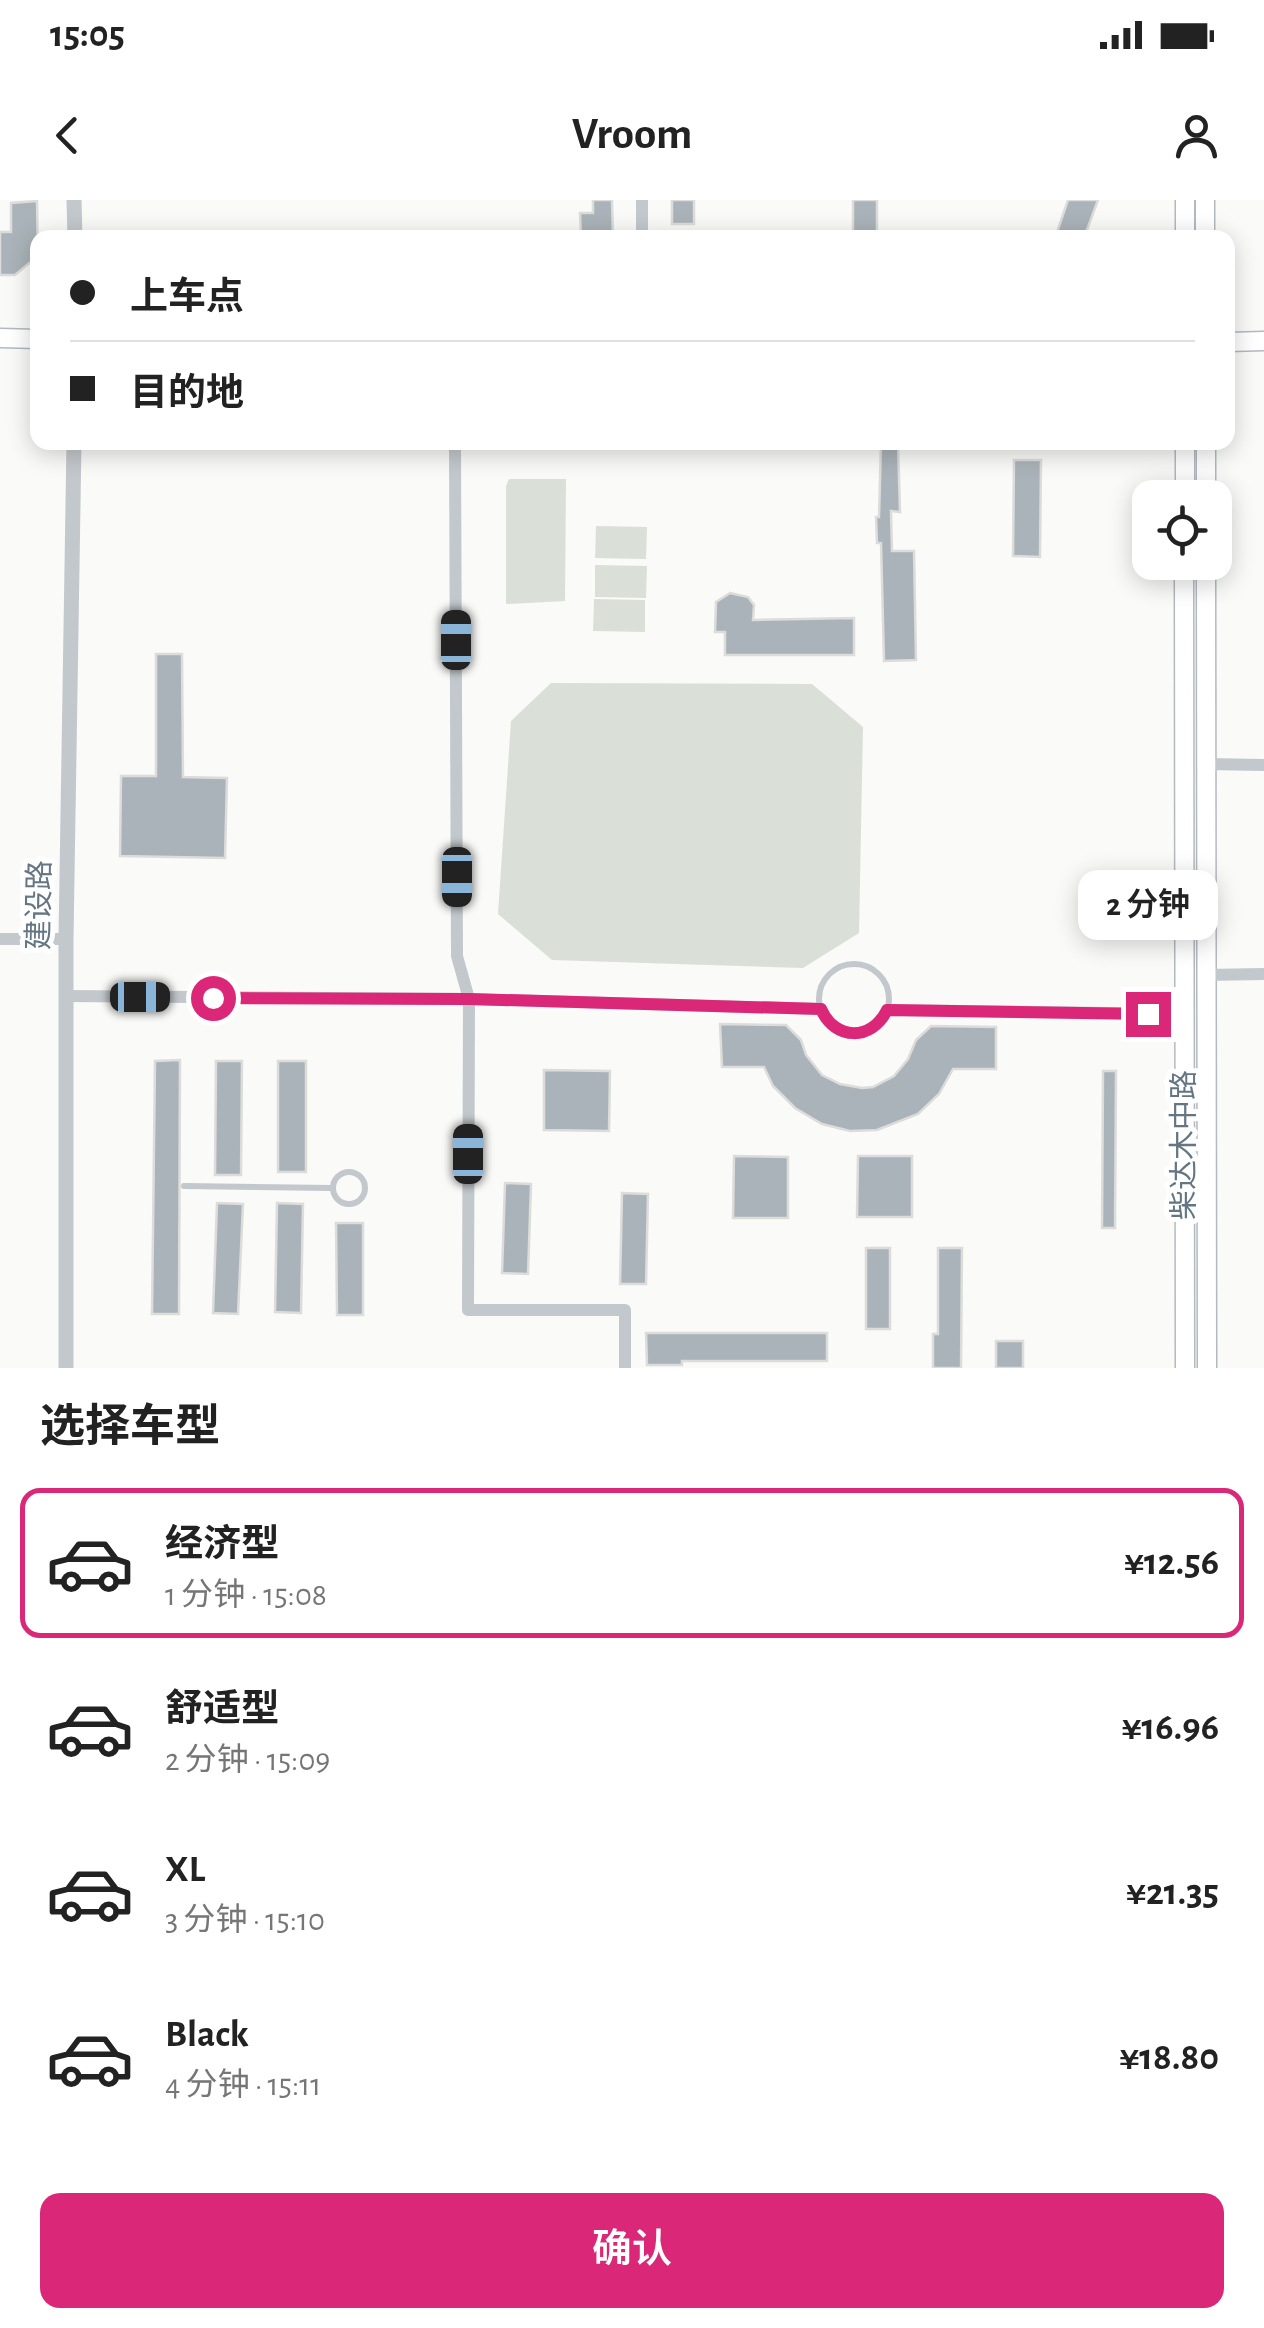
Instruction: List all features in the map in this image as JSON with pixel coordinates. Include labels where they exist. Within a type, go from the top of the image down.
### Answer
[{"type":"main road","points":[[1185,230],[1186,200]]},
{"type":"main road","points":[[1205,200],[1206,230]]},
{"type":"main road","points":[[0,338],[30,339]]},
{"type":"main road","points":[[1235,342],[1264,342]]},
{"type":"main road","points":[[1185,450],[1185,480]]},
{"type":"main road","points":[[1206,450],[1206,480]]},
{"type":"main road","name":"柴达木中路","points":[[1184,580],[1185,1368]]},
{"type":"main road","name":"柴达木中路","points":[[1206,580],[1207,1368]]},
{"type":"street","points":[[74,200],[74,230]]},
{"type":"street","points":[[642,200],[642,230]]},
{"type":"street","name":"建设路","points":[[66,1368],[66,939],[74,450]]},
{"type":"street","points":[[455,450],[458,956],[469,999],[468,1310],[625,1310],[625,1368]]},
{"type":"street","points":[[1206,764],[1264,764]]},
{"type":"street","points":[[0,939],[66,939]]},
{"type":"street","points":[[1206,975],[1264,974]]},
{"type":"street","points":[[66,996],[469,999],[821,1009]]},
{"type":"street","points":[[887,1010],[1184,1014]]},
{"type":"lane","points":[[855,964],[879,974],[887,986],[887,1010],[879,1024],[868,1032],[841,1032],[829,1024],[821,1009],[822,986],[830,974],[855,964]]},
{"type":"lane","points":[[350,1171],[361,1176],[366,1188],[360,1200],[348,1204],[337,1199],[332,1188],[338,1176],[350,1171]]},
{"type":"lane","points":[[184,1186],[332,1188]]},
{"type":"shaded area","points":[[509,479],[566,479],[565,601],[506,604]]},
{"type":"shaded area","points":[[596,526],[647,527],[646,559],[595,558]]},
{"type":"shaded area","points":[[595,565],[647,566],[646,598],[595,597]]},
{"type":"shaded area","points":[[594,599],[645,600],[645,632],[593,631]]},
{"type":"shaded area","points":[[551,683],[812,684],[863,727],[859,933],[803,968],[552,960],[498,914],[511,721]]},
{"type":"building","points":[[593,200],[612,200],[613,230],[581,230],[580,213],[593,213]]},
{"type":"building","points":[[672,200],[694,200],[694,224],[672,224]]},
{"type":"building","points":[[853,200],[877,200],[877,230],[853,230]]},
{"type":"building","points":[[1068,200],[1098,200],[1087,230],[1058,230]]},
{"type":"building","points":[[37,201],[38,230],[30,230],[30,263],[15,275],[0,275],[0,232],[11,232],[11,203]]},
{"type":"building","points":[[881,450],[898,450],[900,512],[891,511],[892,551],[914,551],[916,660],[884,661]]},
{"type":"building","points":[[1014,460],[1041,460],[1040,557],[1013,556]]},
{"type":"building","points":[[730,593],[748,597],[754,605],[753,620],[854,618],[854,655],[725,655],[725,632],[715,632],[716,602]]},
{"type":"building","points":[[156,654],[182,654],[183,777],[227,778],[225,858],[120,856],[121,776],[156,776]]},
{"type":"building","points":[[720,1024],[786,1025],[801,1040],[806,1055],[822,1075],[862,1088],[894,1076],[908,1059],[916,1040],[931,1026],[996,1027],[996,1069],[953,1069],[939,1094],[918,1114],[877,1130],[850,1131],[822,1124],[795,1108],[773,1086],[764,1067],[722,1067]]},
{"type":"building","points":[[180,1060],[179,1314],[152,1314],[155,1061]]},
{"type":"building","points":[[216,1061],[242,1061],[241,1175],[215,1175]]},
{"type":"building","points":[[278,1061],[306,1061],[306,1172],[278,1172]]},
{"type":"building","points":[[544,1070],[610,1071],[609,1131],[544,1130]]},
{"type":"building","points":[[1103,1071],[1116,1071],[1115,1228],[1102,1228]]},
{"type":"building","points":[[734,1156],[788,1157],[788,1218],[733,1218]]},
{"type":"building","points":[[858,1156],[912,1156],[912,1217],[857,1217]]},
{"type":"building","points":[[505,1183],[531,1184],[528,1274],[502,1273]]},
{"type":"building","points":[[622,1193],[648,1194],[646,1284],[620,1284]]},
{"type":"building","points":[[217,1203],[243,1204],[238,1314],[213,1313]]},
{"type":"building","points":[[277,1203],[303,1204],[301,1313],[275,1312]]},
{"type":"building","points":[[336,1223],[363,1223],[363,1315],[337,1315]]},
{"type":"building","points":[[866,1248],[890,1248],[890,1329],[866,1329]]},
{"type":"building","points":[[938,1248],[962,1248],[961,1368],[933,1368],[933,1334],[938,1334]]},
{"type":"building","points":[[646,1333],[827,1333],[827,1361],[682,1361],[682,1365],[647,1365]]},
{"type":"building","points":[[996,1341],[1023,1341],[1023,1368],[996,1368]]},
{"type":"route","points":[[213,998],[469,999],[821,1009],[829,1024],[854,1034],[868,1032],[879,1024],[887,1010],[1148,1014]]}]
